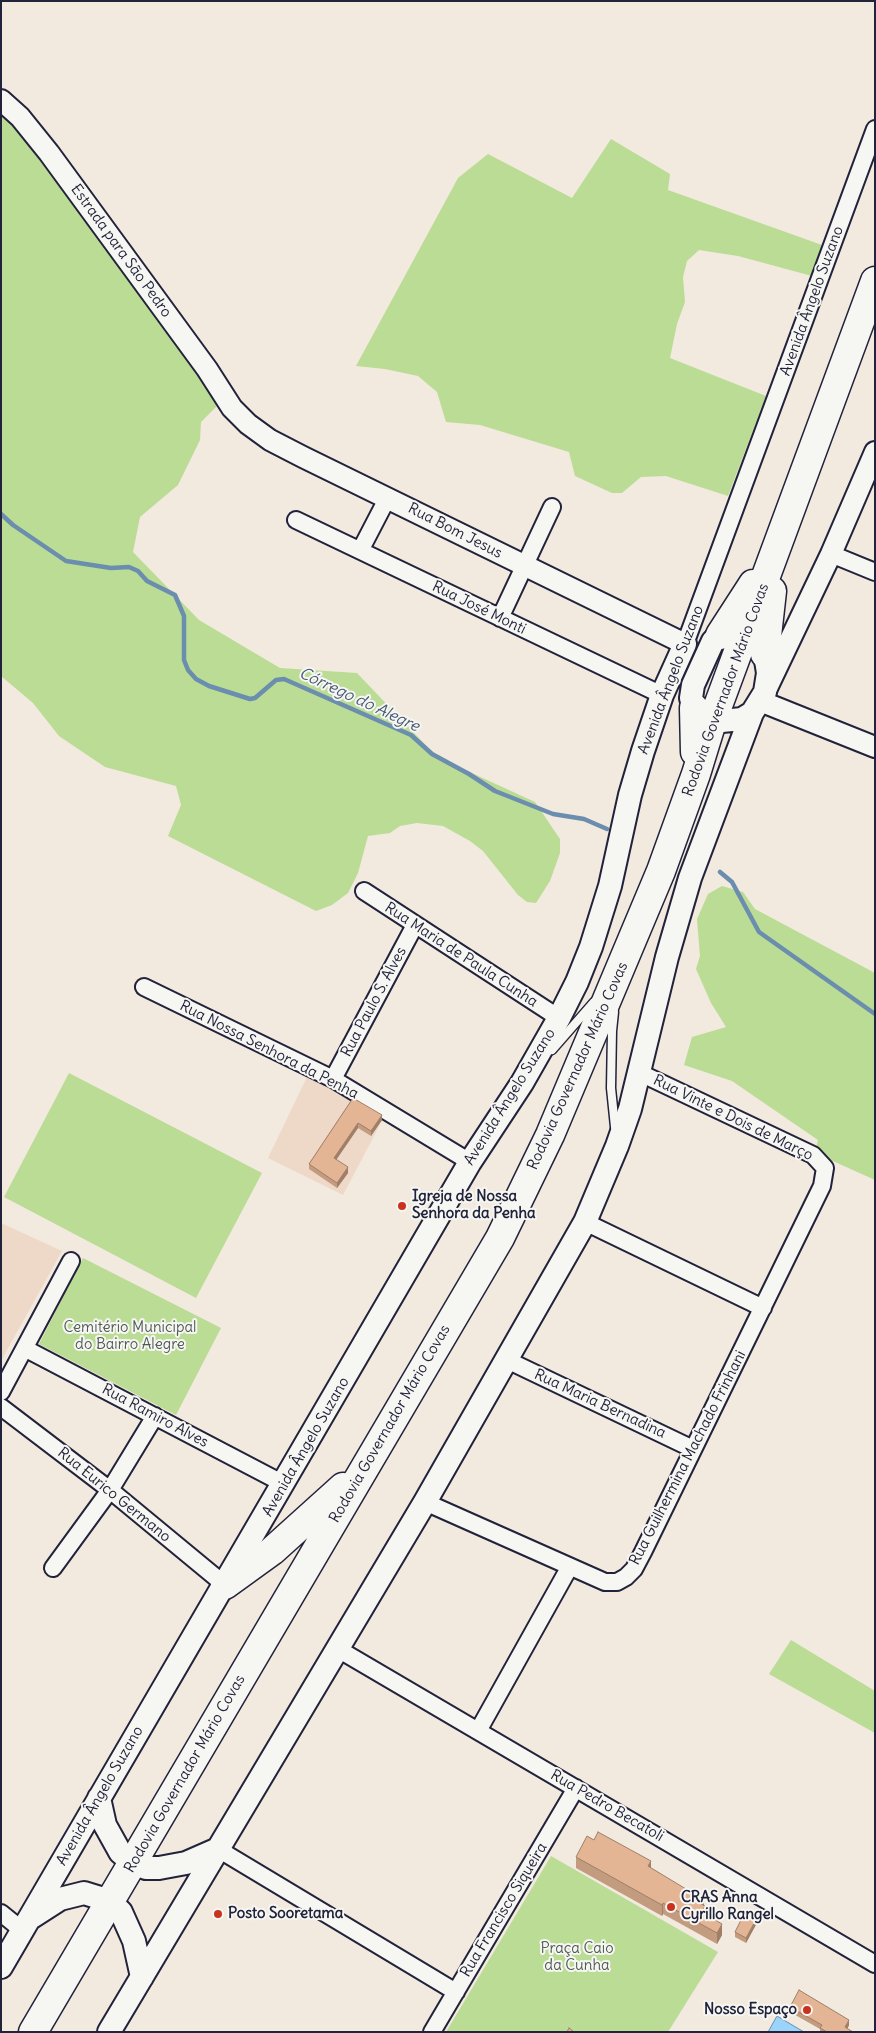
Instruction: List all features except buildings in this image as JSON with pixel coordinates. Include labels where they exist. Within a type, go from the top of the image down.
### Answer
[{"type":"highway","name":"Rodovia Governador Mário Covas","points":[[33,2032],[500,1238],[550,1135],[619,975],[661,871],[696,774],[736,710],[726,637],[776,552],[875,281]]},
{"type":"highway","points":[[765,654],[776,552]]},
{"type":"highway","points":[[225,1585],[272,1551],[366,1465]]},
{"type":"main road","points":[[726,637],[698,672],[691,698],[736,710]]},
{"type":"main road","points":[[109,2032],[425,1502],[585,1222],[617,1146],[630,1109],[667,957],[736,710],[768,672],[765,654],[726,637],[685,644],[698,672]]},
{"type":"main road","name":"Avenida Ângelo Suzano","points":[[1,1967],[470,1162],[522,1083],[558,1018],[591,947],[610,886],[630,795],[662,695],[685,644]]},
{"type":"main road","points":[[99,1798],[105,1825],[120,1852],[133,1863],[146,1868],[159,1868],[186,1863],[218,1849]]},
{"type":"main road","points":[[25,1925],[60,1899],[84,1893],[110,1901],[122,1912],[134,1940],[142,1977]]},
{"type":"street","name":"Estrada para São Pedro","points":[[1,100],[20,117],[48,152],[207,369],[232,408]]},
{"type":"street","name":"Avenida Ângelo Suzano","points":[[685,644],[875,129]]},
{"type":"street","name":"Rua Bom Jesus","points":[[232,408],[270,440],[685,644]]},
{"type":"street","points":[[874,456],[830,554],[736,710],[875,747]]},
{"type":"street","points":[[361,549],[388,497]]},
{"type":"street","points":[[500,618],[552,508]]},
{"type":"street","name":"Rua José Monti","points":[[296,520],[361,549],[662,695]]},
{"type":"street","points":[[830,554],[875,572]]},
{"type":"street","name":"Rua Maria de Paula Cunha","points":[[364,891],[558,1018]]},
{"type":"street","name":"Rua Paulo S. Alves","points":[[333,1079],[415,925]]},
{"type":"street","name":"Rua Nossa Senhora da Penha","points":[[144,987],[333,1079],[470,1162]]},
{"type":"street","name":"Rua Vinte e Dois de Março","points":[[638,1072],[813,1155],[825,1168]]},
{"type":"street","name":"Rua Guilhermina Machado Frinhani","points":[[568,1568],[605,1582],[617,1582],[626,1578],[634,1569],[822,1186],[825,1168]]},
{"type":"street","points":[[585,1222],[763,1308]]},
{"type":"street","points":[[1,1392],[26,1349],[71,1261]]},
{"type":"street","name":"Rua Ramiro Alves","points":[[26,1349],[284,1484]]},
{"type":"street","name":"Rua Maria Bernadina","points":[[507,1360],[693,1448]]},
{"type":"street","name":"Rua Eurico Germano","points":[[1,1407],[110,1490],[225,1585]]},
{"type":"street","points":[[53,1568],[110,1490],[155,1416]]},
{"type":"street","points":[[425,1502],[568,1568],[478,1731]]},
{"type":"street","name":"Rua Pedro Becatoli","points":[[338,1649],[875,1964]]},
{"type":"street","name":"Rua Francisco Siqueira","points":[[432,2032],[576,1788]]},
{"type":"street","points":[[218,1849],[456,1992]]},
{"type":"street","points":[[1,1913],[25,1925]]},
{"type":"lane","points":[[522,1083],[619,975]]},
{"type":"lane","points":[[617,1146],[611,1088],[612,1031],[619,975]]},
{"type":"shaded area","points":[[308,1075],[385,1115],[343,1195],[268,1158]]},
{"type":"shaded area","points":[[1,1223],[62,1251],[1,1361]]},
{"type":"green space","points":[[1,95],[224,388],[217,406],[201,422],[200,440],[178,485],[140,517],[133,552],[199,620],[280,668],[357,673],[437,757],[535,802],[560,839],[560,853],[550,881],[536,903],[527,902],[518,895],[483,851],[470,841],[443,826],[417,823],[400,826],[390,833],[368,836],[358,873],[348,893],[332,905],[316,911],[168,836],[181,805],[176,786],[105,767],[59,736],[33,703],[1,676]]},
{"type":"green space","points":[[611,139],[670,174],[668,190],[822,245],[812,276],[738,256],[699,250],[687,261],[683,277],[685,302],[677,324],[670,358],[766,396],[728,496],[666,476],[641,477],[622,493],[612,493],[575,476],[569,452],[480,425],[446,422],[437,392],[418,376],[385,369],[356,366],[458,178],[488,154],[572,198]]},
{"type":"green space","points":[[722,886],[743,892],[755,909],[875,973],[875,1180],[815,1153],[818,1140],[732,1081],[684,1065],[692,1037],[726,1027],[711,1003],[696,969],[700,956],[697,919],[708,894]]},
{"type":"green space","points":[[69,1073],[262,1173],[196,1298],[4,1197]]},
{"type":"green space","name":"Cemitério Municipal do Bairro Alegre","points":[[83,1258],[221,1328],[176,1415],[39,1344]]},
{"type":"green space","points":[[791,1640],[875,1691],[875,1733],[769,1674]]},
{"type":"green space","name":"Praça Caio da Cunha","points":[[551,1856],[718,1952],[668,2032],[446,2032]]},
{"type":"water","points":[[777,2016],[804,2032],[768,2032]]},
{"type":"waterway","name":"Córrego do Alegre","points":[[1,514],[13,525],[66,561],[111,568],[129,567],[138,571],[147,581],[175,595],[184,616],[184,660],[188,670],[196,679],[209,686],[250,699],[255,698],[276,680],[284,679],[411,735],[432,754],[495,791],[553,814],[584,819],[607,829]]},
{"type":"waterway","name":"Córrego do Alegre","points":[[720,872],[732,882],[759,932],[875,1014]]},
{"type":"place","name":"Igreja de Nossa Senhora da Penha","points":[[402,1206]]},
{"type":"place","name":"CRAS Anna Cyrillo Rangel","points":[[671,1907]]},
{"type":"place","name":"Posto Sooretama","points":[[218,1914]]},
{"type":"place","name":"Nosso Espaço","points":[[807,2010]]}]
